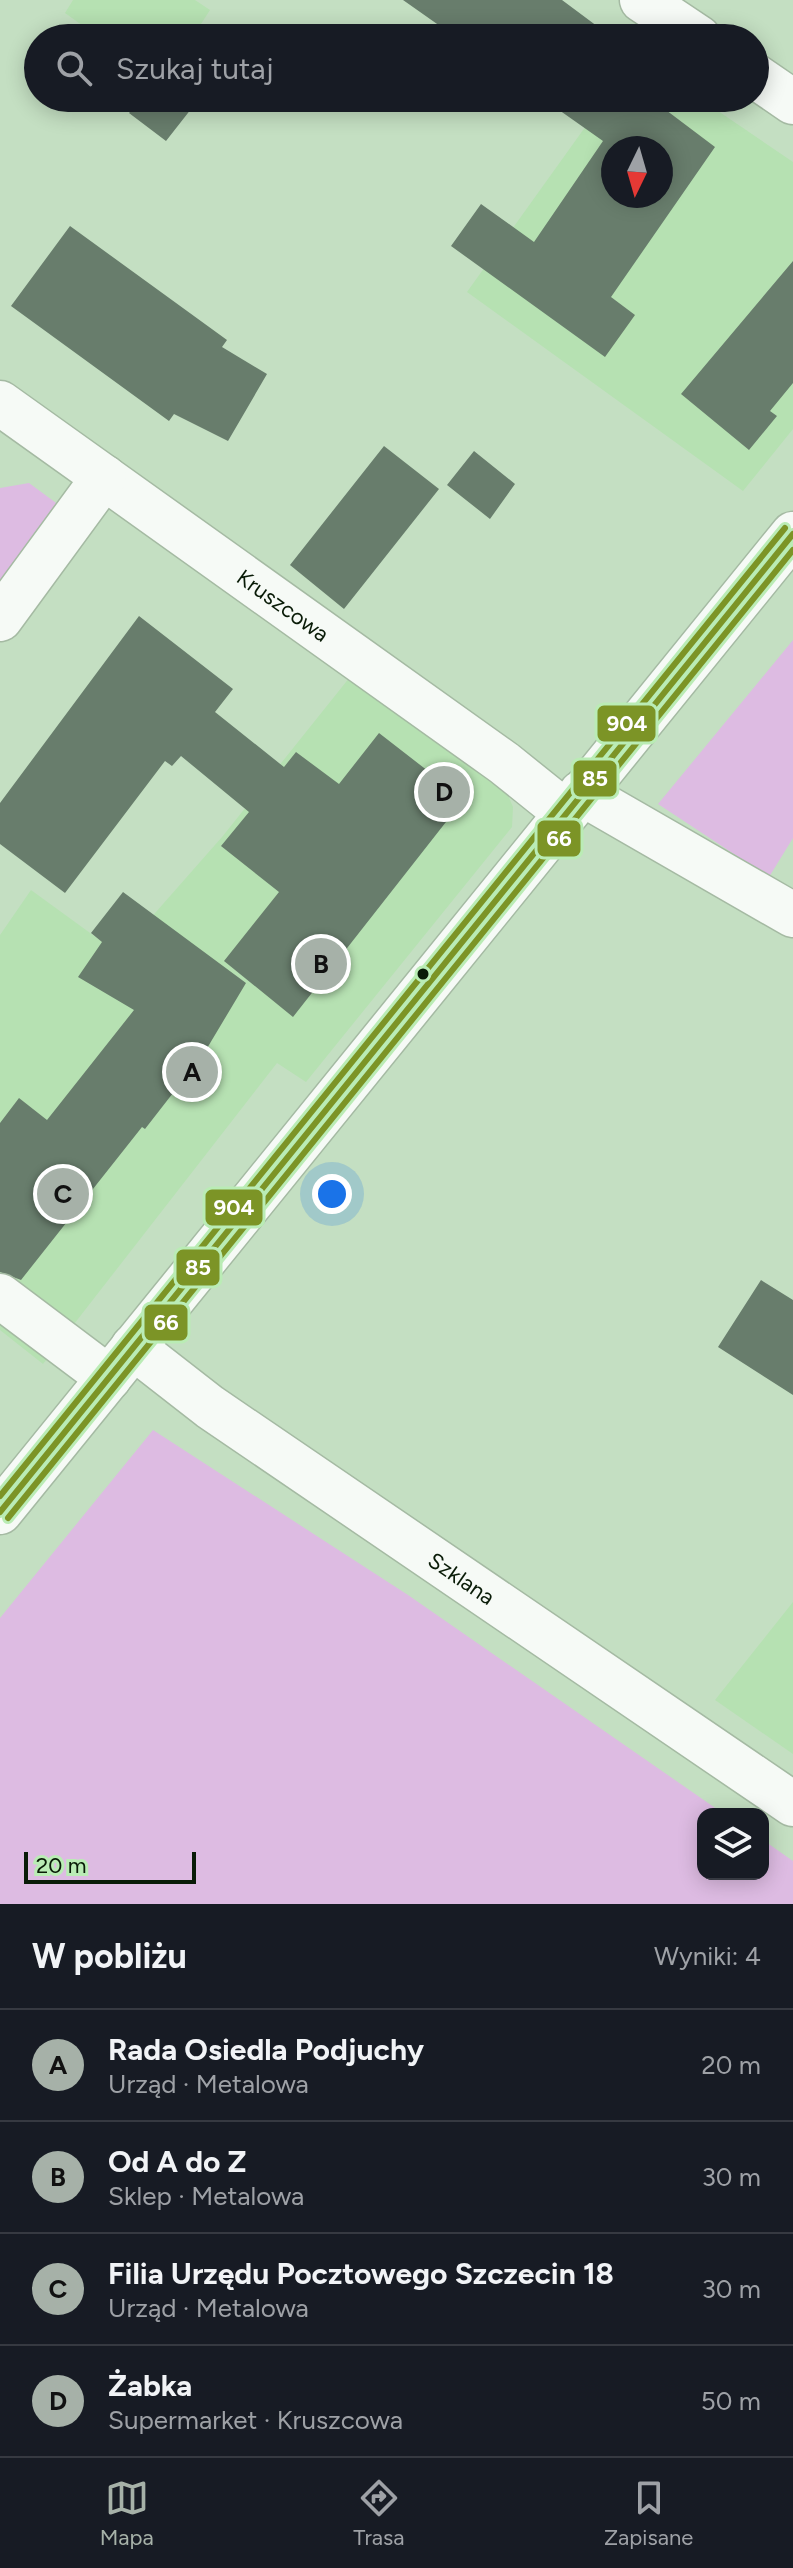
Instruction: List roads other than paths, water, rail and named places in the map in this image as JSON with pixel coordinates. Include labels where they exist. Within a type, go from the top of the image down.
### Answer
[{"type":"main road","points":[[642,0],[678,24]]},
{"type":"main road","points":[[769,86],[793,102]]},
{"type":"main road","name":"Kruszcowa","points":[[0,403],[504,763],[793,915]]},
{"type":"main road","points":[[0,619],[104,477]]},
{"type":"main road","points":[[0,1512],[793,534]]},
{"type":"main road","name":"Szklana","points":[[0,1296],[210,1407],[793,1804]]},
{"type":"place","name":"Żabka","points":[[444,792]]},
{"type":"place","name":"Od A do Z","points":[[321,964]]},
{"type":"place","name":"Rada Osiedla Podjuchy","points":[[192,1072]]},
{"type":"place","name":"Filia Urzędu Pocztowego Szczecin 18","points":[[63,1194]]}]
